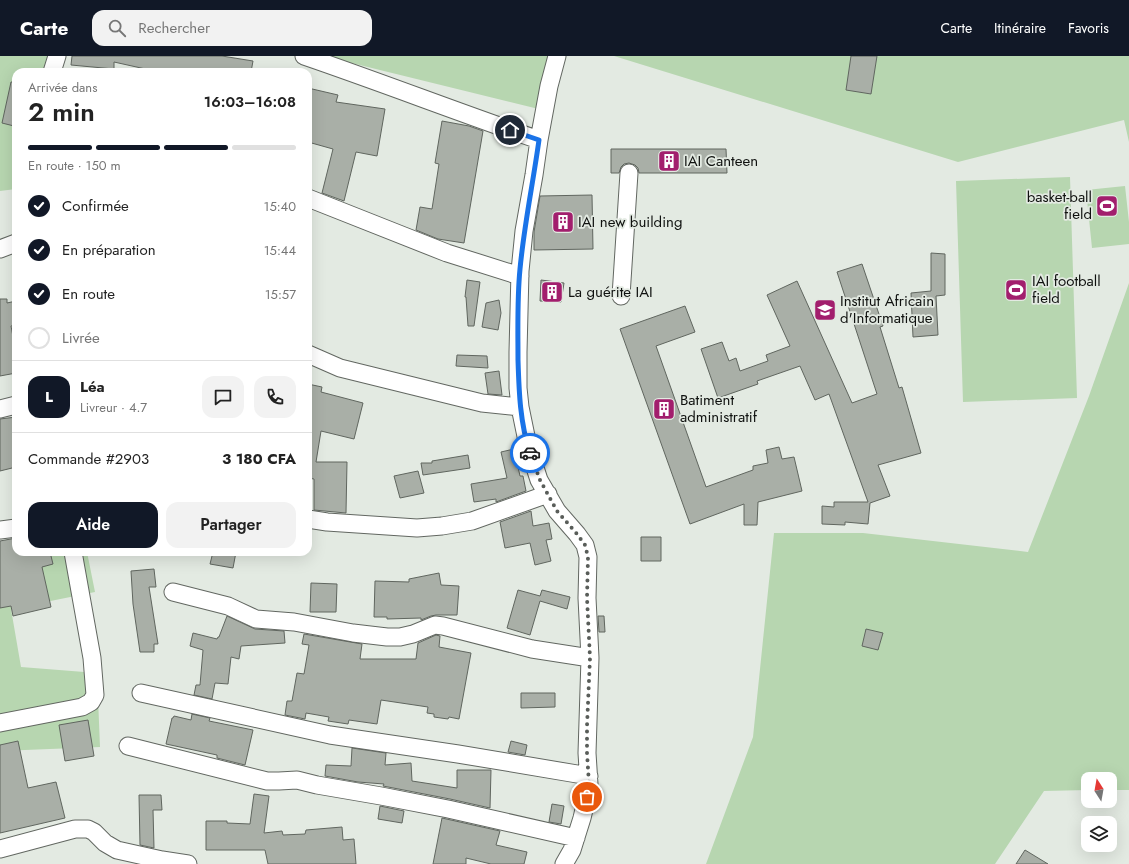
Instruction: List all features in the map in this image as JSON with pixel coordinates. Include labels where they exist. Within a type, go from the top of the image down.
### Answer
[{"type":"street","points":[[53,68],[57,56]]},
{"type":"street","points":[[304,56],[381,82],[467,115],[539,140]]},
{"type":"street","points":[[556,56],[539,140],[524,231],[520,276],[518,388],[520,407],[528,446],[540,480],[557,511],[585,545],[588,557],[587,598],[590,658],[587,753],[589,776],[587,797],[582,818],[572,850],[564,864]]},
{"type":"street","points":[[621,296],[629,173]]},
{"type":"street","points":[[312,200],[447,253],[520,276]]},
{"type":"street","points":[[0,249],[12,244]]},
{"type":"street","points":[[312,356],[340,368],[482,403],[520,407]]},
{"type":"street","points":[[0,409],[12,406]]},
{"type":"street","points":[[312,520],[417,528],[442,526],[472,521],[548,494]]},
{"type":"street","points":[[0,530],[12,528]]},
{"type":"street","points":[[0,723],[82,707],[91,702],[95,695],[92,658],[74,556]]},
{"type":"street","points":[[173,592],[228,606],[256,619],[294,622],[353,633],[387,637],[400,637],[412,634],[435,625],[532,649],[590,658]]},
{"type":"street","points":[[141,693],[330,735],[458,754],[589,776]]},
{"type":"street","points":[[128,746],[267,781],[297,780],[316,785],[448,809],[576,838]]},
{"type":"street","points":[[0,849],[75,829],[88,829],[94,832],[105,843],[118,850],[188,864]]},
{"type":"green space","points":[[0,56],[55,56],[54,68],[12,68],[12,190],[0,191]]},
{"type":"green space","points":[[323,56],[566,56],[551,112]]},
{"type":"green space","points":[[614,56],[1129,56],[1129,142],[1124,120],[958,162]]},
{"type":"green space","name":"IAI football field","points":[[1070,177],[1077,398],[963,402],[956,181]]},
{"type":"green space","name":"basket-ball field","points":[[1125,186],[1129,222],[1129,244],[1092,248],[1086,190]]},
{"type":"green space","points":[[1129,283],[1129,790],[1117,790],[1117,772],[1081,772],[1081,790],[1044,791],[995,864],[706,864],[753,737],[774,533],[863,533],[1028,552],[1089,396]]},
{"type":"green space","points":[[0,551],[12,552],[12,556],[88,556],[95,592],[11,609],[21,667],[97,673],[100,747],[0,751]]},
{"type":"building","points":[[72,56],[222,56],[253,61],[252,68],[141,68],[114,62],[114,68],[71,65]]},
{"type":"building","points":[[851,56],[877,56],[871,94],[846,90]]},
{"type":"building","points":[[11,82],[12,82],[12,126],[2,123]]},
{"type":"building","points":[[312,89],[338,95],[336,102],[385,109],[377,156],[356,152],[344,201],[322,193],[333,149],[312,143]]},
{"type":"building","points":[[442,121],[469,126],[483,131],[464,243],[438,239],[416,230],[420,207],[432,209],[439,164],[435,163]]},
{"type":"building","name":"IAI Canteen","points":[[611,149],[726,149],[727,173],[639,173],[638,168],[635,165],[629,163],[624,164],[621,167],[619,173],[611,173]]},
{"type":"building","name":"IAI new building","points":[[592,195],[593,249],[534,250],[534,232],[540,196]]},
{"type":"building","points":[[931,253],[945,254],[945,295],[936,296],[938,335],[913,337],[911,293],[931,291]]},
{"type":"building","points":[[862,264],[883,326],[880,327],[899,388],[902,387],[921,453],[878,465],[890,496],[870,503],[868,524],[845,522],[845,525],[822,524],[822,506],[834,507],[834,502],[868,502],[829,394],[815,400],[800,366],[757,381],[758,384],[718,398],[701,349],[722,342],[729,361],[736,358],[740,371],[768,361],[766,355],[790,346],[767,295],[797,281],[852,403],[877,394],[837,272]]},
{"type":"building","points":[[467,280],[480,282],[474,326],[468,326],[465,297]]},
{"type":"building","name":"La guérite IAI","points":[[541,280],[564,283],[561,302],[540,301]]},
{"type":"building","points":[[0,299],[7,299],[7,303],[12,302],[12,374],[0,376]]},
{"type":"building","points":[[499,300],[501,313],[498,330],[482,327],[486,303]]},
{"type":"building","name":"Batiment administratif","points":[[685,306],[695,332],[656,346],[706,487],[753,470],[753,466],[768,463],[766,450],[779,447],[782,459],[794,457],[802,491],[758,502],[757,525],[744,525],[744,504],[690,524],[620,329]]},
{"type":"building","points":[[457,355],[487,356],[488,368],[456,366]]},
{"type":"building","points":[[499,371],[502,395],[488,394],[485,373]]},
{"type":"building","points":[[312,385],[322,387],[321,392],[363,403],[354,439],[321,431],[316,462],[347,462],[346,513],[314,510],[314,479],[312,479]]},
{"type":"building","points":[[12,418],[12,468],[0,471],[0,419]]},
{"type":"building","points":[[514,449],[520,476],[523,476],[526,491],[496,502],[496,499],[474,502],[471,484],[507,478],[501,452]]},
{"type":"building","points":[[468,455],[470,468],[423,475],[421,463],[432,463],[432,461]]},
{"type":"building","points":[[418,471],[424,493],[400,498],[394,476]]},
{"type":"building","points":[[531,511],[533,526],[549,523],[552,539],[546,540],[551,561],[535,565],[530,543],[505,548],[500,522]]},
{"type":"building","points":[[641,537],[661,537],[661,561],[641,561]]},
{"type":"building","points":[[12,539],[12,556],[51,556],[53,564],[42,567],[51,607],[13,616],[11,606],[0,608],[0,541]]},
{"type":"building","points":[[212,556],[235,556],[233,568],[210,564]]},
{"type":"building","points":[[154,569],[156,587],[149,587],[158,644],[154,644],[154,652],[140,652],[133,604],[131,571]]},
{"type":"building","points":[[439,573],[441,585],[459,586],[457,615],[436,615],[421,620],[421,618],[387,619],[387,617],[374,617],[375,581],[409,582],[409,579]]},
{"type":"building","points":[[311,583],[337,584],[336,612],[310,612]]},
{"type":"building","points":[[518,590],[540,596],[542,590],[570,597],[567,609],[540,601],[530,635],[507,628]]},
{"type":"building","points":[[227,616],[255,629],[284,631],[285,643],[241,646],[239,659],[231,657],[228,684],[215,683],[212,699],[194,695],[196,685],[200,685],[203,650],[190,646],[193,633],[217,639]]},
{"type":"building","points":[[598,616],[604,616],[605,632],[599,632]]},
{"type":"building","points":[[866,629],[883,633],[878,650],[862,646]]},
{"type":"building","points":[[304,634],[362,644],[360,659],[416,659],[418,643],[436,635],[440,636],[439,647],[471,653],[459,719],[434,717],[434,714],[427,713],[428,707],[381,700],[377,724],[349,720],[348,724],[328,721],[329,717],[306,713],[305,719],[285,715],[287,701],[292,701],[297,673],[304,674],[309,645],[302,644]]},
{"type":"building","points":[[521,693],[555,693],[555,707],[521,708]]},
{"type":"building","points":[[192,714],[210,718],[209,721],[253,730],[245,765],[217,758],[217,755],[166,744],[172,718],[174,716],[191,720]]},
{"type":"building","points":[[88,720],[94,756],[65,761],[59,725]]},
{"type":"building","points":[[18,741],[28,788],[56,782],[65,818],[0,833],[0,745]]},
{"type":"building","points":[[511,741],[527,745],[525,755],[508,752]]},
{"type":"building","points":[[352,748],[386,753],[385,765],[411,763],[412,781],[457,788],[457,770],[491,770],[490,808],[383,786],[384,784],[358,782],[325,776],[326,765],[351,766]]},
{"type":"building","points":[[254,794],[269,796],[264,833],[282,831],[283,835],[305,834],[306,830],[342,827],[343,840],[354,839],[356,864],[268,864],[265,850],[206,850],[206,821],[227,821],[227,823],[250,824]]},
{"type":"building","points":[[139,795],[161,795],[162,810],[153,810],[154,848],[140,845]]},
{"type":"building","points":[[552,804],[564,806],[561,824],[549,822]]},
{"type":"building","points":[[380,806],[404,811],[402,823],[378,819]]},
{"type":"building","points":[[442,818],[500,831],[496,845],[527,852],[524,864],[491,864],[466,858],[466,864],[433,864]]},
{"type":"building","points":[[1025,850],[1048,864],[1016,864]]},
{"type":"way so far","points":[[530,453],[540,480],[557,511],[585,545],[588,557],[587,613],[590,658],[587,726],[589,784],[587,797]]},
{"type":"place","name":"IAI Canteen","points":[[669,161]]},
{"type":"place","name":"basket-ball field","points":[[1107,206]]},
{"type":"place","name":"IAI new building","points":[[563,222]]},
{"type":"place","name":"IAI football field","points":[[1016,290]]},
{"type":"place","name":"La guérite IAI","points":[[552,292]]},
{"type":"place","name":"Institut Africain d'Informatique","points":[[825,310]]},
{"type":"place","name":"Batiment administratif","points":[[664,409]]},
{"type":"route","points":[[510,130],[539,140],[524,231],[518,315],[518,388],[522,419],[530,453]]}]
